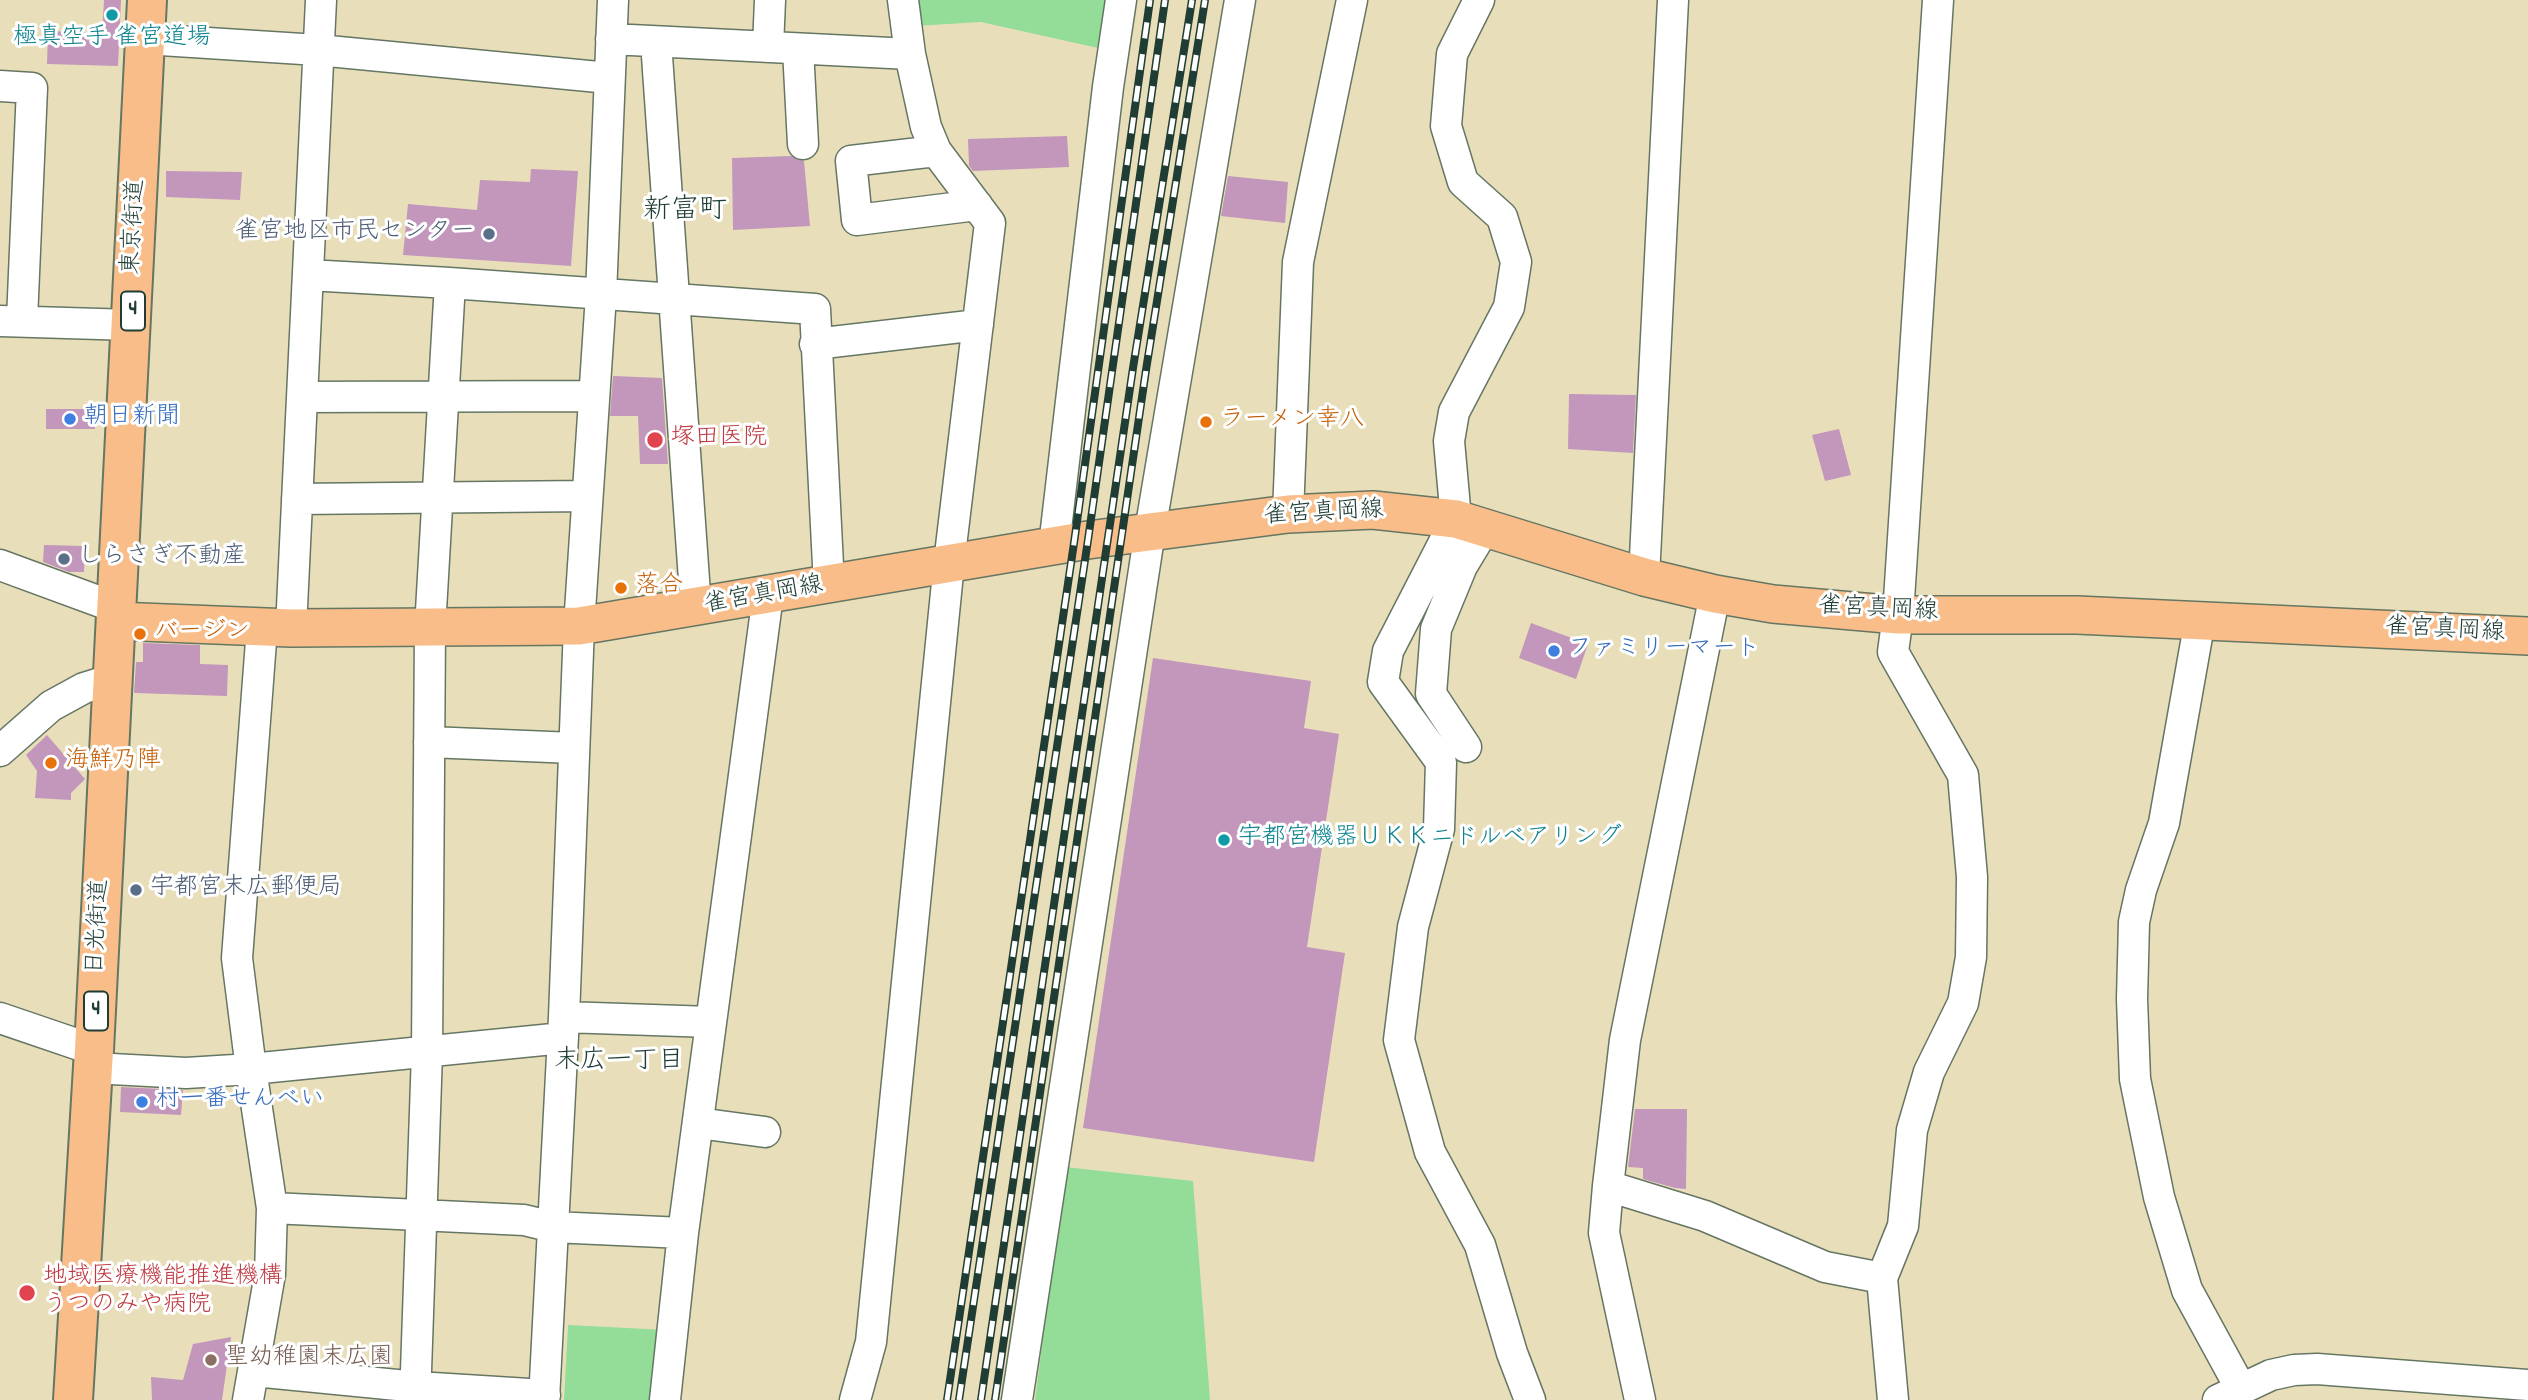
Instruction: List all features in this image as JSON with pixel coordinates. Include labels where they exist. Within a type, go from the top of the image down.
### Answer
[{"type":"highway","name":"東京街道","points":[[116,615],[147,0]]},
{"type":"highway","name":"日光街道","points":[[73,1400],[116,615]]},
{"type":"main road","name":"雀宮真岡線","points":[[116,615],[277,628],[579,626],[1150,531],[1288,514],[1373,510],[1470,524],[1644,578],[1773,604],[1898,615],[2077,615],[2528,636]]},
{"type":"street","points":[[321,0],[298,499],[277,628],[237,958],[272,1208],[270,1274],[251,1386],[545,1398],[579,626],[601,295],[613,0]]},
{"type":"street","points":[[768,47],[770,0]]},
{"type":"street","points":[[855,1400],[872,1342],[949,563],[990,223],[936,151],[926,127],[910,54],[903,0]]},
{"type":"street","points":[[1054,546],[1108,87],[1121,0]]},
{"type":"street","points":[[1017,1400],[1150,531],[1240,0]]},
{"type":"street","points":[[1288,514],[1298,261],[1352,0]]},
{"type":"street","points":[[1466,747],[1431,694],[1436,629],[1462,566],[1470,524],[1449,441],[1454,412],[1508,307],[1516,261],[1502,218],[1463,181],[1446,126],[1452,54],[1479,0]]},
{"type":"street","points":[[1644,578],[1673,0]]},
{"type":"street","points":[[1893,1400],[1882,1278],[1903,1226],[1912,1130],[1929,1072],[1963,1003],[1971,957],[1972,877],[1963,775],[1893,652],[1898,615],[1937,0]]},
{"type":"street","points":[[145,39],[318,50],[609,78]]},
{"type":"street","points":[[611,39],[910,54]]},
{"type":"street","points":[[656,41],[695,608]]},
{"type":"street","points":[[798,49],[803,144]]},
{"type":"street","points":[[0,86],[32,88],[11,320],[132,325]]},
{"type":"street","points":[[936,151],[851,161],[857,220],[977,205]]},
{"type":"street","points":[[308,275],[815,309],[829,585]]},
{"type":"street","points":[[416,1394],[427,1053],[430,628],[450,283]]},
{"type":"street","points":[[815,344],[978,326]]},
{"type":"street","points":[[302,397],[594,396]]},
{"type":"street","points":[[298,499],[587,496]]},
{"type":"street","points":[[1470,524],[1388,651],[1383,682],[1441,762],[1438,829],[1413,927],[1399,1040],[1430,1152],[1480,1245],[1512,1353],[1530,1400]]},
{"type":"street","points":[[0,565],[116,615]]},
{"type":"street","points":[[1640,1400],[1604,1233],[1608,1186],[1625,1040],[1715,594]]},
{"type":"street","points":[[665,1400],[698,1123],[768,595]]},
{"type":"street","points":[[2200,620],[2164,823],[2141,890],[2134,922],[2132,999],[2135,1079],[2159,1197],[2187,1290],[2230,1395],[2279,1372],[2317,1369],[2528,1385]]},
{"type":"street","points":[[0,751],[51,706],[84,688],[113,680]]},
{"type":"street","points":[[429,742],[574,748]]},
{"type":"street","points":[[1,1021],[93,1059],[186,1073],[427,1053],[563,1028],[711,1022]]},
{"type":"street","points":[[698,1123],[765,1132]]},
{"type":"street","points":[[1608,1186],[1705,1216],[1825,1266],[1882,1278]]},
{"type":"street","points":[[272,1208],[524,1220],[553,1227],[684,1234]]},
{"type":"green space","points":[[912,0],[1113,0],[1107,50],[981,22],[915,26]]},
{"type":"green space","points":[[1065,1167],[1193,1181],[1210,1400],[1035,1400]]},
{"type":"green space","points":[[568,1325],[666,1330],[659,1400],[564,1400]]},
{"type":"building","points":[[104,0],[121,0],[118,66],[47,64],[48,31],[102,33]]},
{"type":"building","points":[[1067,136],[1069,167],[973,171],[969,166],[968,139]]},
{"type":"building","points":[[791,156],[804,161],[810,226],[733,230],[732,158]]},
{"type":"building","name":"雀宮地区市民センター","points":[[531,169],[578,171],[571,266],[403,255],[408,204],[477,210],[480,180],[530,182]]},
{"type":"building","points":[[166,171],[242,172],[240,200],[166,197]]},
{"type":"building","points":[[1228,176],[1288,182],[1285,223],[1221,216]]},
{"type":"building","name":"塚田医院","points":[[613,376],[662,378],[668,464],[640,464],[638,416],[610,416]]},
{"type":"building","points":[[1569,394],[1636,395],[1633,453],[1568,449]]},
{"type":"building","name":"朝日新聞","points":[[46,409],[95,409],[95,429],[46,429]]},
{"type":"building","points":[[1839,429],[1851,475],[1825,481],[1812,435]]},
{"type":"building","name":"しらさぎ不動産","points":[[44,545],[85,546],[84,572],[69,572],[43,562]]},
{"type":"building","name":"ファミリーマート","points":[[1531,623],[1588,644],[1576,679],[1519,658]]},
{"type":"building","points":[[143,643],[200,645],[200,664],[228,665],[227,696],[134,693],[136,662],[143,662]]},
{"type":"building","name":"宇都宮機器ＵＫＫニドルベアリング","points":[[1153,658],[1311,681],[1304,728],[1339,734],[1307,947],[1345,953],[1314,1162],[1083,1128]]},
{"type":"building","name":"海鮮乃陣","points":[[47,735],[85,779],[71,793],[71,800],[35,798],[37,771],[26,755]]},
{"type":"building","points":[[121,1087],[183,1090],[181,1115],[120,1112]]},
{"type":"building","points":[[1635,1109],[1687,1109],[1686,1189],[1643,1179],[1643,1168],[1628,1167]]},
{"type":"building","name":"聖幼稚園末広園","points":[[231,1337],[222,1400],[152,1400],[151,1377],[183,1380],[193,1344]]},
{"type":"railway","points":[[947,1400],[1074,543],[1150,0]]},
{"type":"railway","points":[[959,1400],[1088,540],[1165,0]]},
{"type":"railway","points":[[981,1400],[1133,368],[1192,0]]},
{"type":"railway","points":[[995,1400],[1146,370],[1205,0]]},
{"type":"place","name":"極真空手 雀宮道場","points":[[112,15]]},
{"type":"place","name":"雀宮地区市民センター","points":[[489,234]]},
{"type":"place","name":"朝日新聞","points":[[70,419]]},
{"type":"place","name":"ラーメン幸八","points":[[1206,422]]},
{"type":"place","name":"塚田医院","points":[[655,440]]},
{"type":"place","name":"しらさぎ不動産","points":[[64,559]]},
{"type":"place","name":"落合","points":[[621,588]]},
{"type":"place","name":"バージン","points":[[140,634]]},
{"type":"place","name":"ファミリーマート","points":[[1554,651]]},
{"type":"place","name":"海鮮乃陣","points":[[51,763]]},
{"type":"place","name":"宇都宮機器ＵＫＫニドルベアリング","points":[[1224,840]]},
{"type":"place","name":"宇都宮末広郵便局","points":[[136,890]]},
{"type":"place","name":"村一番せんべい","points":[[142,1102]]},
{"type":"place","name":"地域医療機能推進機構 うつのみや病院","points":[[27,1293]]},
{"type":"place","name":"聖幼稚園末広園","points":[[211,1360]]},
{"type":"district","name":"新富町","points":[[685,213]]},
{"type":"district","name":"末広一丁目","points":[[619,1063]]}]
